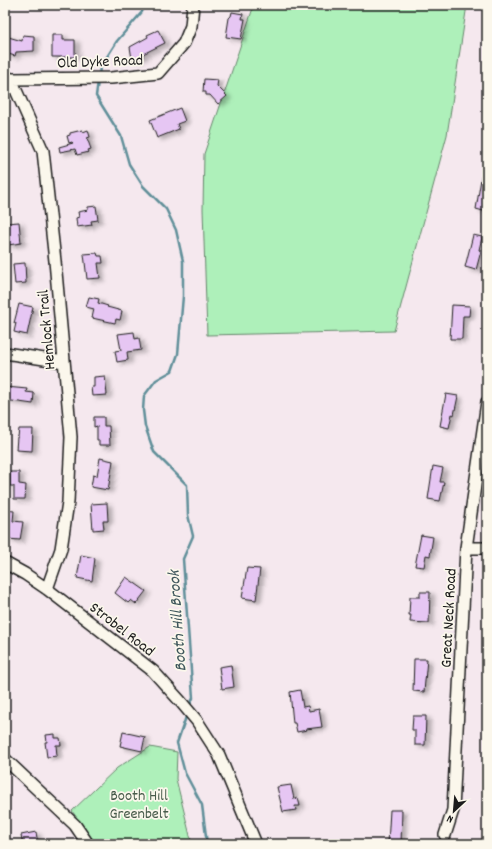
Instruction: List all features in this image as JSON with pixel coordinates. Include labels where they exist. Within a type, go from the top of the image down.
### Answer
[{"type":"street","name":"Old Dyke Road","points":[[8,78],[111,78],[158,73],[184,43],[191,26],[193,5]]},
{"type":"street","name":"Hemlock Trail","points":[[8,78],[43,150],[70,437],[68,502],[61,550],[47,589]]},
{"type":"street","points":[[5,353],[64,362]]},
{"type":"street","name":"Great Neck Road","points":[[445,835],[453,810],[466,548],[487,402]]},
{"type":"street","points":[[466,548],[487,548]]},
{"type":"street","name":"Strobel Road","points":[[5,563],[26,574],[47,589],[153,671],[181,702],[219,755],[256,844]]},
{"type":"street","points":[[5,759],[75,825],[88,844]]},
{"type":"green space","points":[[254,5],[467,5],[447,135],[394,331],[207,335],[203,209],[204,154]]},
{"type":"green space","name":"Booth Hill Greenbelt","points":[[150,747],[177,752],[176,779],[192,844],[95,844],[72,811],[117,768]]},
{"type":"building","points":[[232,12],[243,14],[242,19],[245,19],[241,39],[226,37],[229,18]]},
{"type":"building","points":[[158,30],[165,43],[143,54],[143,57],[132,59],[130,47],[148,37],[147,35]]},
{"type":"building","points":[[23,35],[34,36],[34,51],[16,52],[15,56],[5,53],[5,36],[22,41]]},
{"type":"building","points":[[52,35],[63,35],[63,40],[75,40],[75,57],[52,57]]},
{"type":"building","points":[[204,79],[218,80],[217,86],[227,96],[218,104],[210,95],[206,95],[206,92],[203,92]]},
{"type":"building","points":[[180,108],[185,121],[177,124],[179,129],[157,138],[150,120]]},
{"type":"building","points":[[82,130],[83,132],[88,130],[90,137],[87,138],[91,149],[88,150],[89,152],[77,155],[75,149],[60,152],[59,147],[73,143],[69,143],[67,136],[70,135],[70,133]]},
{"type":"building","points":[[483,167],[487,167],[487,212],[476,209]]},
{"type":"building","points":[[96,206],[98,220],[91,221],[92,225],[77,227],[76,218],[79,217],[78,212],[88,210],[88,207]]},
{"type":"building","points":[[19,222],[21,243],[8,245],[6,223]]},
{"type":"building","points":[[473,235],[482,237],[479,250],[481,251],[476,270],[465,267]]},
{"type":"building","points":[[97,253],[98,256],[102,256],[103,263],[98,263],[100,278],[87,279],[84,254]]},
{"type":"building","points":[[25,263],[26,283],[15,284],[13,264]]},
{"type":"building","points":[[89,297],[99,299],[98,303],[108,306],[107,307],[122,311],[120,320],[116,319],[115,323],[92,318],[94,309],[86,307]]},
{"type":"building","points":[[19,304],[33,307],[27,335],[14,332],[16,323],[14,323]]},
{"type":"building","points":[[452,305],[470,306],[469,316],[463,316],[462,339],[450,339]]},
{"type":"building","points":[[134,332],[135,339],[139,338],[141,350],[127,352],[128,360],[117,362],[115,351],[121,350],[118,334]]},
{"type":"building","points":[[105,376],[107,395],[92,396],[91,387],[94,387],[94,377]]},
{"type":"building","points":[[6,387],[27,389],[26,392],[34,393],[33,404],[5,400]]},
{"type":"building","points":[[446,394],[458,396],[454,415],[452,414],[449,428],[440,426]]},
{"type":"building","points":[[94,417],[104,417],[104,426],[109,426],[110,445],[99,445],[99,440],[97,440],[97,426],[94,427]]},
{"type":"building","points":[[19,429],[33,429],[32,451],[16,450]]},
{"type":"building","points":[[100,458],[113,461],[108,490],[91,487],[93,475],[97,476]]},
{"type":"building","points":[[433,466],[443,468],[440,482],[444,482],[440,501],[428,499]]},
{"type":"building","points":[[10,472],[19,472],[19,484],[26,485],[25,499],[14,499],[14,486],[10,486]]},
{"type":"building","points":[[107,503],[108,521],[103,521],[104,529],[93,530],[91,504]]},
{"type":"building","points":[[5,510],[14,511],[13,521],[23,522],[20,540],[8,539],[9,526],[5,526]]},
{"type":"building","points":[[421,535],[433,537],[430,556],[426,555],[424,567],[415,566]]},
{"type":"building","points":[[81,555],[95,558],[92,581],[77,578]]},
{"type":"building","points":[[247,568],[260,569],[256,600],[242,598]]},
{"type":"building","points":[[126,577],[146,591],[136,604],[131,600],[128,603],[115,593]]},
{"type":"building","points":[[420,592],[430,592],[429,623],[410,622],[410,597],[420,597]]},
{"type":"building","points":[[414,659],[427,659],[424,692],[413,691]]},
{"type":"building","points":[[231,665],[234,687],[222,689],[219,667]]},
{"type":"building","points":[[300,690],[303,707],[308,706],[309,711],[319,709],[322,727],[297,732],[295,723],[293,723],[290,692]]},
{"type":"building","points":[[413,716],[426,716],[425,745],[415,745],[415,730],[412,730]]},
{"type":"building","points":[[123,732],[145,737],[142,751],[120,746]]},
{"type":"building","points":[[55,734],[55,738],[60,738],[61,745],[56,745],[57,756],[47,757],[45,742],[47,742],[46,735]]},
{"type":"building","points":[[291,785],[294,799],[298,798],[300,806],[295,806],[296,810],[283,812],[277,787]]},
{"type":"building","points":[[390,810],[402,810],[401,844],[388,844]]},
{"type":"building","points":[[36,832],[38,844],[23,844],[21,835]]},
{"type":"waterway","name":"Booth Hill Brook","points":[[99,74],[100,68],[117,41],[142,12],[144,5]]},
{"type":"waterway","name":"Booth Hill Brook","points":[[98,81],[96,96],[121,136],[129,164],[143,186],[166,209],[176,230],[183,261],[183,296],[178,354],[172,371],[156,380],[144,396],[143,410],[145,426],[154,452],[187,485],[188,515],[193,536],[183,559],[193,698],[189,707]]},
{"type":"waterway","name":"Booth Hill Brook","points":[[187,714],[177,743],[185,773],[202,805],[207,844]]}]
